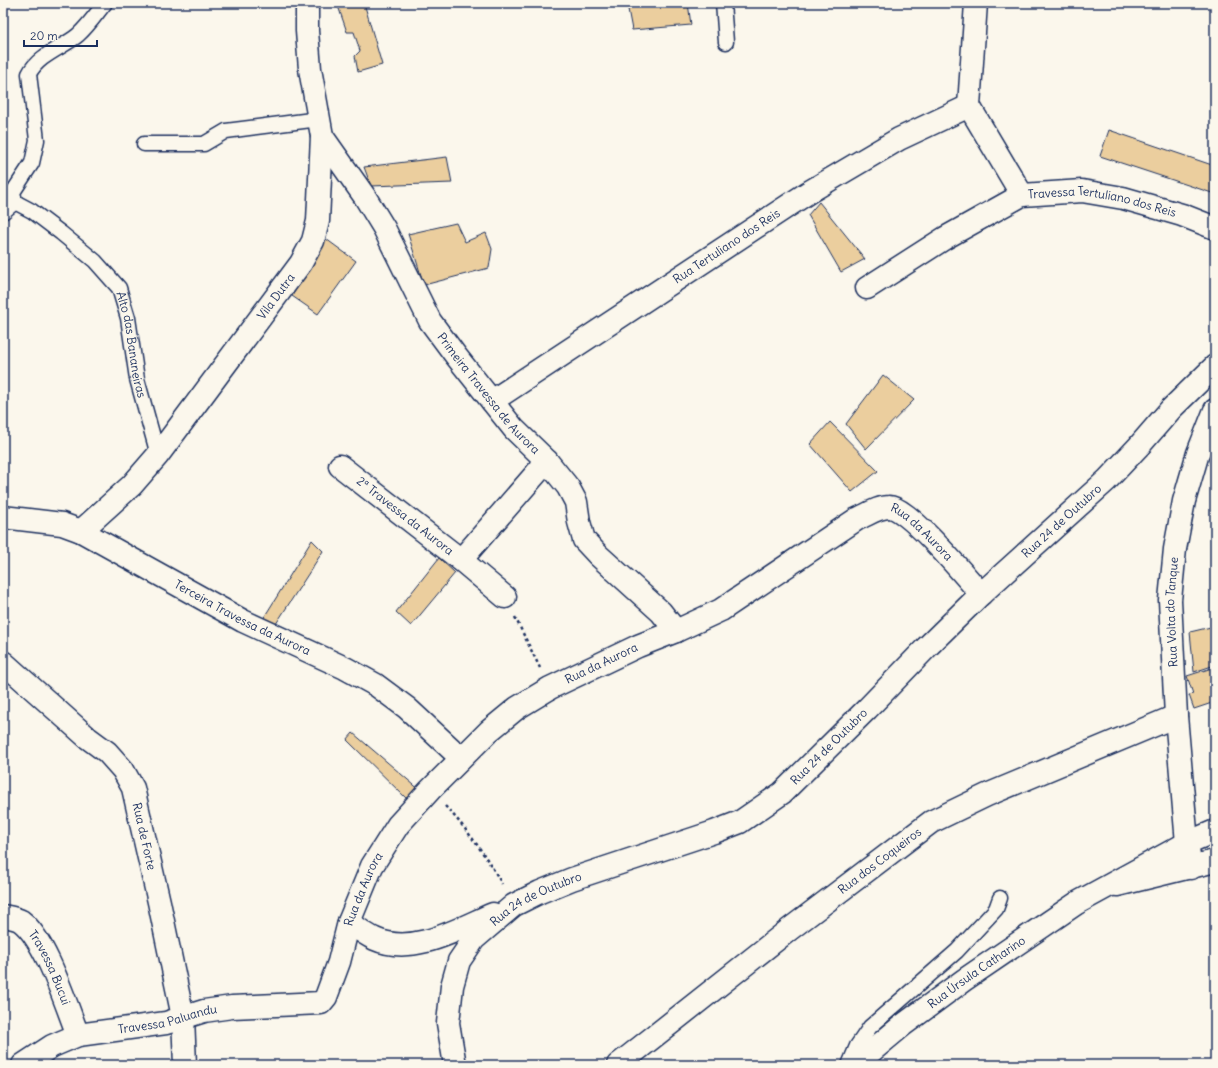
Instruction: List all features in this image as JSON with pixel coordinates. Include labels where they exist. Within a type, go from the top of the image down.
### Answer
[{"type":"street","name":"Vila Dutra","points":[[81,531],[132,485],[158,455],[301,263],[313,241],[318,221],[320,128],[310,69],[307,31],[307,3]]},
{"type":"street","points":[[976,3],[969,106],[1022,195]]},
{"type":"street","name":"Rua Tertuliano dos Reis","points":[[492,401],[809,192],[898,139],[969,106]]},
{"type":"street","name":"Primeira Travessa de Aurora","points":[[320,128],[384,228],[430,321],[514,429],[547,461],[568,487],[576,502],[584,540],[598,555],[661,612],[676,631]]},
{"type":"street","name":"Travessa Tertuliano dos Reis","points":[[867,288],[945,238],[1022,195],[1082,191],[1123,198],[1182,215],[1215,228]]},
{"type":"street","name":"Rua 24 de Outubro","points":[[455,1065],[448,1023],[452,986],[459,961],[474,939],[514,905],[540,892],[572,879],[714,832],[740,822],[762,808],[788,787],[981,594],[1106,480],[1139,446],[1171,409],[1215,366]]},
{"type":"street","name":"Rua Volta do Tanque","points":[[1191,868],[1187,843],[1176,716],[1170,600],[1175,549],[1184,501],[1198,453],[1215,410]]},
{"type":"street","name":"2ª Travessa da Aurora","points":[[340,466],[461,560],[547,461]]},
{"type":"street","name":"Rua da Aurora","points":[[321,1003],[326,997],[339,962],[349,922],[372,866],[398,826],[430,790],[488,731],[517,708],[550,688],[638,646],[676,631],[721,610],[858,519],[877,510],[890,507],[904,513],[918,525],[981,594]]},
{"type":"street","name":"Terceira Travessa da Aurora","points":[[3,517],[62,524],[81,531],[243,621],[345,668],[376,685],[407,708],[461,758]]},
{"type":"street","points":[[461,560],[505,597]]},
{"type":"street","name":"Rua de Forte","points":[[3,662],[88,738],[107,752],[123,770],[133,788],[183,1017],[185,1065]]},
{"type":"street","name":"Rua dos Coqueiros","points":[[618,1065],[784,934],[931,822],[987,795],[1176,716]]},
{"type":"street","name":"Rua Úrsula Catharino","points":[[855,1065],[902,1025],[964,980],[1077,903],[1187,843],[1215,831]]},
{"type":"street","name":"Rua Úrsula Catharino","points":[[1104,888],[1215,861]]},
{"type":"street","points":[[349,922],[375,939],[395,945],[417,944],[454,931],[514,905]]},
{"type":"street","name":"Travessa Bucui","points":[[3,916],[20,920],[33,934],[51,968],[78,1035]]},
{"type":"street","name":"Travessa Paluandu","points":[[23,1065],[52,1046],[78,1035],[166,1023],[204,1011],[232,1007],[321,1003]]},
{"type":"lane","points":[[3,212],[15,202],[13,192],[32,163],[38,140],[30,74],[32,68],[56,49],[77,36],[89,24],[105,3]]},
{"type":"lane","points":[[723,3],[726,42]]},
{"type":"lane","points":[[144,144],[204,144],[226,131],[320,128]]},
{"type":"lane","name":"Alto das Bananeiras","points":[[15,202],[32,211],[95,261],[119,288],[128,318],[137,379],[158,455]]},
{"type":"lane","points":[[850,1065],[857,1046],[870,1027],[957,951],[996,909],[1000,898]]},
{"type":"path","points":[[505,597],[550,688]]},
{"type":"path","points":[[430,790],[464,826],[488,860],[514,905]]},
{"type":"building","points":[[337,3],[364,3],[382,65],[358,72],[355,56],[360,51],[354,32],[347,32]]},
{"type":"building","points":[[688,3],[691,25],[632,30],[627,4]]},
{"type":"building","points":[[1109,130],[1215,166],[1215,194],[1100,156]]},
{"type":"building","points":[[447,157],[452,183],[371,186],[364,167]]},
{"type":"building","points":[[819,202],[865,259],[841,272],[808,215]]},
{"type":"building","points":[[456,223],[465,242],[486,233],[492,249],[489,268],[424,285],[408,234]]},
{"type":"building","points":[[326,239],[356,261],[318,314],[292,296]]},
{"type":"building","points":[[883,375],[914,400],[866,449],[846,424]]},
{"type":"building","points":[[830,422],[878,471],[852,492],[810,444]]},
{"type":"building","points":[[312,540],[323,551],[274,627],[263,619]]},
{"type":"building","points":[[439,558],[455,573],[411,626],[396,612]]},
{"type":"building","points":[[1215,626],[1215,665],[1194,672],[1190,632]]},
{"type":"building","points":[[1215,667],[1215,702],[1194,709],[1189,695],[1193,694],[1187,676]]},
{"type":"building","points":[[353,733],[421,791],[411,803],[347,740]]}]
